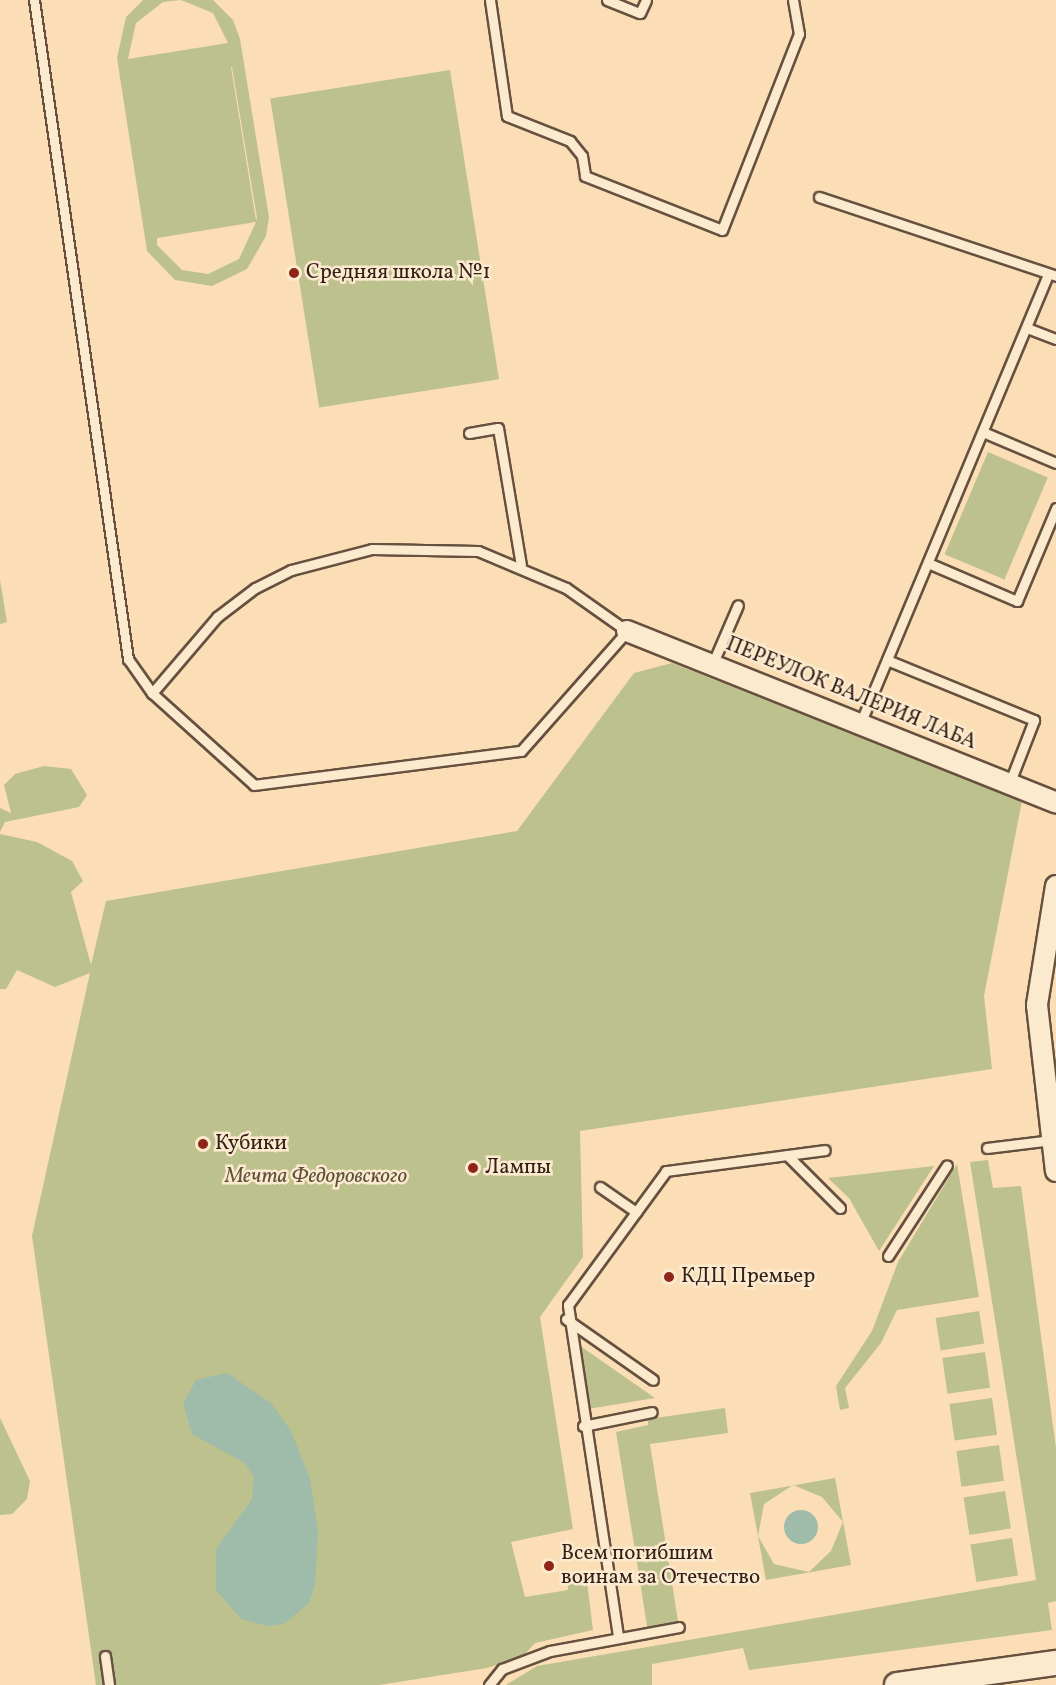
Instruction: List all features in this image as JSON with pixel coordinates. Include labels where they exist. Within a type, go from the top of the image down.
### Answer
[{"type":"street","name":"ПЕРЕУЛОК ВАЛЕРИЯ ЛАБА","points":[[627,631],[1010,782],[1056,803]]},
{"type":"street","points":[[1054,1157],[1037,1005],[1056,886]]},
{"type":"street","points":[[897,1685],[1056,1663]]},
{"type":"lane","points":[[34,0],[128,659],[152,693],[254,785],[521,751],[627,631],[566,588],[521,565],[478,550],[426,546],[372,549],[291,570],[217,616],[152,693]]},
{"type":"lane","points":[[490,0],[507,116],[570,141],[582,156],[585,176],[722,230],[799,34],[793,0]]},
{"type":"lane","points":[[607,0],[640,13],[646,0]]},
{"type":"lane","points":[[819,197],[1052,275],[1027,328],[860,724]]},
{"type":"lane","points":[[1027,328],[1056,339]]},
{"type":"lane","points":[[470,433],[498,428],[521,565]]},
{"type":"lane","points":[[983,432],[1056,463]]},
{"type":"lane","points":[[928,563],[1017,600],[1056,508]]},
{"type":"lane","points":[[712,665],[738,605]]},
{"type":"lane","points":[[887,660],[1034,720],[1010,782]]},
{"type":"lane","points":[[987,1148],[1054,1157]]},
{"type":"lane","points":[[618,1636],[566,1319],[568,1305],[666,1171],[825,1150]]},
{"type":"lane","points":[[786,1155],[840,1208]]},
{"type":"lane","points":[[888,1256],[947,1165]]},
{"type":"lane","points":[[600,1187],[636,1212]]},
{"type":"lane","points":[[566,1319],[653,1380]]},
{"type":"lane","points":[[583,1426],[652,1412]]},
{"type":"lane","points":[[489,1685],[502,1669],[522,1660],[618,1636],[679,1627]]},
{"type":"lane","points":[[105,1656],[109,1685]]},
{"type":"green space","points":[[143,0],[181,0],[213,0],[233,20],[240,39],[269,217],[266,236],[247,269],[212,286],[175,280],[147,251],[117,58],[126,17]],"holes":[[[181,0],[213,13],[228,43],[128,59],[136,23],[163,2]],[[231,67],[257,218],[256,220]],[[256,222],[239,259],[208,274],[182,270],[157,245],[157,238]]]},
{"type":"green space","points":[[450,70],[499,379],[319,408],[270,98]]},
{"type":"green space","points":[[988,452],[1048,477],[1004,580],[945,554]]},
{"type":"green space","points":[[0,580],[7,622],[0,624]]},
{"type":"green space","name":"Мечта Федоровского","points":[[672,663],[1022,801],[984,996],[992,1069],[580,1131],[583,1257],[540,1317],[573,1529],[511,1542],[525,1597],[568,1590],[567,1576],[586,1574],[593,1630],[535,1643],[522,1657],[487,1668],[379,1685],[96,1685],[32,1236],[90,973],[55,987],[17,970],[6,989],[0,989],[0,834],[37,842],[72,861],[83,881],[71,892],[91,965],[106,901],[517,831],[634,673]]},
{"type":"green space","points":[[44,766],[71,769],[87,795],[79,807],[5,822],[0,832],[0,808],[11,813],[4,785],[15,774]]},
{"type":"green space","points":[[988,1160],[993,1188],[1021,1186],[1056,1448],[1056,1601],[1048,1603],[1052,1630],[749,1670],[743,1648],[652,1664],[652,1685],[506,1685],[537,1666],[1036,1580],[970,1162]]},
{"type":"green space","points":[[957,1164],[979,1297],[897,1310],[881,1343],[845,1388],[849,1408],[840,1410],[836,1386],[872,1331],[898,1262]]},
{"type":"green space","points":[[934,1166],[879,1251],[849,1198],[828,1178]]},
{"type":"green space","points":[[979,1311],[984,1344],[941,1350],[936,1318]]},
{"type":"green space","points":[[576,1343],[655,1398],[588,1409]]},
{"type":"green space","points":[[985,1352],[990,1388],[947,1394],[942,1358]]},
{"type":"green space","points":[[992,1398],[997,1435],[955,1441],[949,1404]]},
{"type":"green space","points":[[725,1408],[728,1433],[650,1444],[679,1627],[648,1632],[616,1432],[648,1425],[648,1419]]},
{"type":"green space","points":[[0,1418],[30,1481],[27,1499],[12,1514],[0,1515]]},
{"type":"green space","points":[[999,1445],[1004,1481],[961,1487],[956,1451]]},
{"type":"green space","points":[[835,1478],[851,1565],[766,1580],[750,1493],[792,1486],[764,1504],[758,1536],[774,1564],[809,1572],[831,1551],[843,1522],[822,1497],[794,1485]]},
{"type":"green space","points":[[1005,1491],[1011,1529],[969,1535],[964,1498]]},
{"type":"green space","points":[[1012,1538],[1018,1576],[976,1582],[971,1545]]},
{"type":"shaded area","points":[[227,1373],[271,1403],[291,1431],[310,1478],[318,1532],[315,1585],[309,1603],[284,1624],[268,1626],[241,1619],[216,1590],[216,1549],[252,1499],[254,1476],[243,1462],[192,1434],[183,1404],[196,1380]]},
{"type":"shaded area","points":[[801,1510],[813,1515],[818,1527],[813,1539],[801,1544],[789,1539],[784,1527],[789,1515]]},
{"type":"place","name":"Средняя школа №1","points":[[294,273]]},
{"type":"place","name":"Кубики","points":[[203,1144]]},
{"type":"place","name":"Лампы","points":[[473,1168]]},
{"type":"place","name":"КДЦ Премьер","points":[[669,1277]]},
{"type":"place","name":"Всем погибшим воинам за Отечество","points":[[549,1566]]}]
